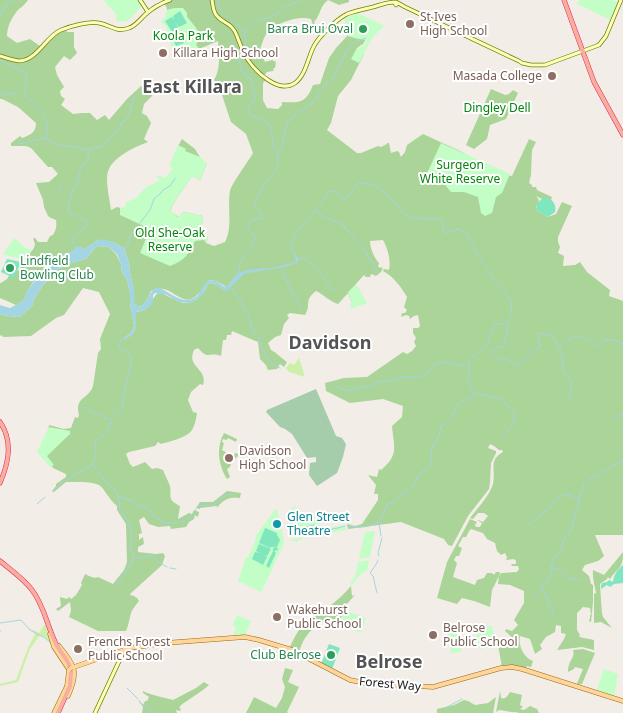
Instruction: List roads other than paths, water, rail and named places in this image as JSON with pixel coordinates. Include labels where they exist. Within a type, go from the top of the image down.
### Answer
[{"type":"highway","points":[[565,0],[594,82],[623,134]]},
{"type":"highway","points":[[0,423],[5,429],[9,446],[0,483]]},
{"type":"highway","points":[[0,479],[7,454],[8,440]]},
{"type":"highway","points":[[0,562],[35,594],[56,645],[71,668],[69,685],[57,713]]},
{"type":"main road","points":[[140,0],[148,12]]},
{"type":"main road","points":[[0,56],[20,61],[29,58],[52,36],[72,26],[96,23],[116,29],[131,27],[157,5],[170,0]]},
{"type":"main road","points":[[212,0],[218,16],[234,29],[248,61],[264,77],[278,86],[289,86],[300,78],[318,40],[342,17],[350,13],[396,3],[522,62],[533,65],[542,64],[583,50],[604,40],[621,0]]},
{"type":"main road","points":[[51,632],[58,645],[71,660],[74,678],[70,690],[57,713]]},
{"type":"main road","name":"Forest Way","points":[[71,668],[130,648],[165,643],[246,637],[292,650],[357,682],[424,687],[437,686],[512,667],[623,702]]},
{"type":"main road","name":"Forest Way","points":[[122,651],[167,644],[247,638],[289,650],[356,684],[436,689],[502,670],[516,670],[623,702]]},
{"type":"main road","points":[[95,713],[122,651]]},
{"type":"main road","points":[[57,713],[71,668]]},
{"type":"main road","points":[[68,676],[71,668]]},
{"type":"main road","points":[[70,690],[76,671],[71,668]]},
{"type":"main road","points":[[522,669],[529,673],[537,674]]},
{"type":"water","points":[[101,239],[113,242],[124,248],[130,266],[134,303],[137,306],[143,305],[156,287],[181,299],[192,299],[197,296],[209,280],[216,281],[225,287],[237,274],[243,271],[271,268],[295,262],[293,253],[299,259],[297,263],[283,267],[244,274],[225,291],[215,284],[209,283],[203,294],[190,303],[178,302],[167,295],[155,293],[151,306],[136,312],[136,326],[133,335],[123,340],[132,332],[134,326],[127,280],[122,272],[117,254],[109,247],[98,246],[86,259],[60,268],[43,285],[32,306],[20,317],[0,314],[0,305],[10,308],[23,301],[28,290],[43,270],[50,266],[57,258],[73,251],[75,247],[79,246],[85,249]]},
{"type":"waterway","points":[[0,15],[8,3],[13,0]]},
{"type":"waterway","points":[[218,0],[218,5],[222,12],[237,24],[245,36],[245,45],[238,54],[241,71],[245,73],[246,77],[250,78],[255,92],[255,97],[248,113],[264,120],[270,126],[273,146],[278,156],[277,168],[265,183],[254,203],[262,216],[248,223],[249,229],[255,236],[252,246],[240,262],[240,274]]},
{"type":"waterway","points":[[245,33],[255,21],[271,17],[285,7],[300,0]]},
{"type":"waterway","points":[[278,152],[282,146],[288,122],[297,113],[314,102],[327,82],[333,79],[351,45],[366,38]]},
{"type":"waterway","points":[[0,60],[27,75],[25,95],[44,114],[47,123],[46,138],[55,144],[88,150],[88,160],[83,164],[68,205],[69,212],[89,222],[84,229],[72,238],[75,247]]},
{"type":"waterway","points":[[0,95],[18,91]]},
{"type":"waterway","points":[[88,150],[102,147],[116,133],[127,118],[134,96]]},
{"type":"waterway","points":[[18,144],[46,138]]},
{"type":"waterway","points":[[123,249],[127,247],[130,236],[150,210],[154,199],[170,186],[176,178]]},
{"type":"waterway","points":[[294,254],[291,244],[297,231],[323,202],[329,191],[335,192],[346,199],[358,183],[370,184],[385,192],[404,214],[417,218],[440,219],[444,223],[443,228],[446,233],[458,229],[465,232],[493,280],[509,298],[511,313]]},
{"type":"waterway","points":[[315,211],[341,224],[366,252],[377,271]]},
{"type":"waterway","points":[[298,259],[309,261],[331,288],[335,290]]},
{"type":"waterway","points":[[282,268],[287,282],[301,307]]},
{"type":"waterway","points":[[231,288],[246,312]]},
{"type":"waterway","points":[[247,313],[251,327],[259,338],[269,362],[280,368]]},
{"type":"waterway","points":[[509,317],[504,346],[494,349],[492,352],[496,357],[511,361],[518,366],[534,349],[541,346],[538,338],[541,333],[553,336],[559,347],[573,337],[588,339],[598,347],[603,340],[615,340],[623,344]]},
{"type":"waterway","points":[[348,526],[365,527],[377,523],[382,517],[387,504],[393,502],[409,490],[415,484],[422,471],[426,470],[430,465],[432,458],[431,450],[439,436],[441,426],[451,419],[455,407],[471,398],[474,393],[468,381],[469,360],[487,345],[496,324],[504,325],[506,323]]},
{"type":"waterway","points":[[117,587],[134,558],[130,546],[132,537],[130,525],[120,510],[118,495],[114,488],[106,482],[92,464],[96,456],[95,444],[97,439],[107,432],[112,418],[122,409],[132,360],[129,354],[119,347],[120,341],[124,339]]},
{"type":"waterway","points":[[559,348],[564,372],[572,383],[567,401]]},
{"type":"waterway","points":[[335,386],[348,391],[371,386],[378,381],[395,380],[401,377],[418,377],[426,374],[439,363],[467,366]]},
{"type":"waterway","points":[[474,393],[501,399],[515,413],[512,425],[501,437]]},
{"type":"waterway","points":[[83,407],[110,420]]},
{"type":"waterway","points":[[612,419],[623,414]]},
{"type":"waterway","points":[[534,597],[549,579],[553,560],[561,550],[565,537],[571,531],[579,505],[578,497],[584,484],[623,461]]},
{"type":"waterway","points":[[53,491],[62,483],[91,465]]},
{"type":"waterway","points":[[180,522],[189,518],[199,505],[214,505],[224,496],[233,494]]},
{"type":"waterway","points":[[527,526],[561,496],[569,494],[575,498],[577,497]]},
{"type":"waterway","points":[[37,504],[45,497]]},
{"type":"waterway","points":[[119,497],[148,508],[152,514],[164,523],[179,522]]},
{"type":"waterway","points":[[379,522],[381,536]]},
{"type":"waterway","points":[[305,527],[315,525],[322,529],[330,529],[345,526]]},
{"type":"waterway","points":[[379,556],[382,538]]},
{"type":"waterway","points":[[135,558],[152,556],[167,567]]},
{"type":"waterway","points":[[377,593],[373,576],[370,573],[378,560]]},
{"type":"waterway","points":[[170,568],[176,569]]},
{"type":"waterway","points":[[551,568],[559,570],[568,578],[581,581]]},
{"type":"waterway","points":[[543,589],[554,616]]},
{"type":"waterway","points":[[0,623],[21,620],[30,630],[51,643]]},
{"type":"waterway","points":[[127,688],[138,699]]},
{"type":"waterway","points":[[447,707],[462,699]]},
{"type":"waterway","points":[[139,701],[154,713]]},
{"type":"place","name":"St Ives High School","points":[[410,24]]},
{"type":"place","name":"Barra Brui Oval","points":[[363,29]]},
{"type":"place","name":"Killara High School","points":[[163,53]]},
{"type":"place","name":"Masada College","points":[[552,76]]},
{"type":"place","name":"Lindfield Bowling Club","points":[[10,268]]},
{"type":"place","name":"Davidson High School","points":[[229,458]]},
{"type":"place","name":"Glen Street Theatre","points":[[277,524]]},
{"type":"place","name":"Wakehurst Public School","points":[[277,617]]},
{"type":"place","name":"Belrose Public School","points":[[433,635]]},
{"type":"place","name":"Frenchs Forest Public School","points":[[78,649]]},
{"type":"place","name":"Club Belrose","points":[[331,655]]},
{"type":"district","name":"East Killara","points":[[192,87]]},
{"type":"district","name":"Davidson","points":[[330,343]]},
{"type":"district","name":"Belrose","points":[[389,662]]},
{"type":"park label","name":"Koola Park","points":[[183,36]]},
{"type":"park label","name":"Dingley Dell","points":[[497,108]]},
{"type":"park label","name":"Surgeon White Reserve","points":[[460,172]]},
{"type":"park label","name":"Old She-Oak Reserve","points":[[170,240]]}]
